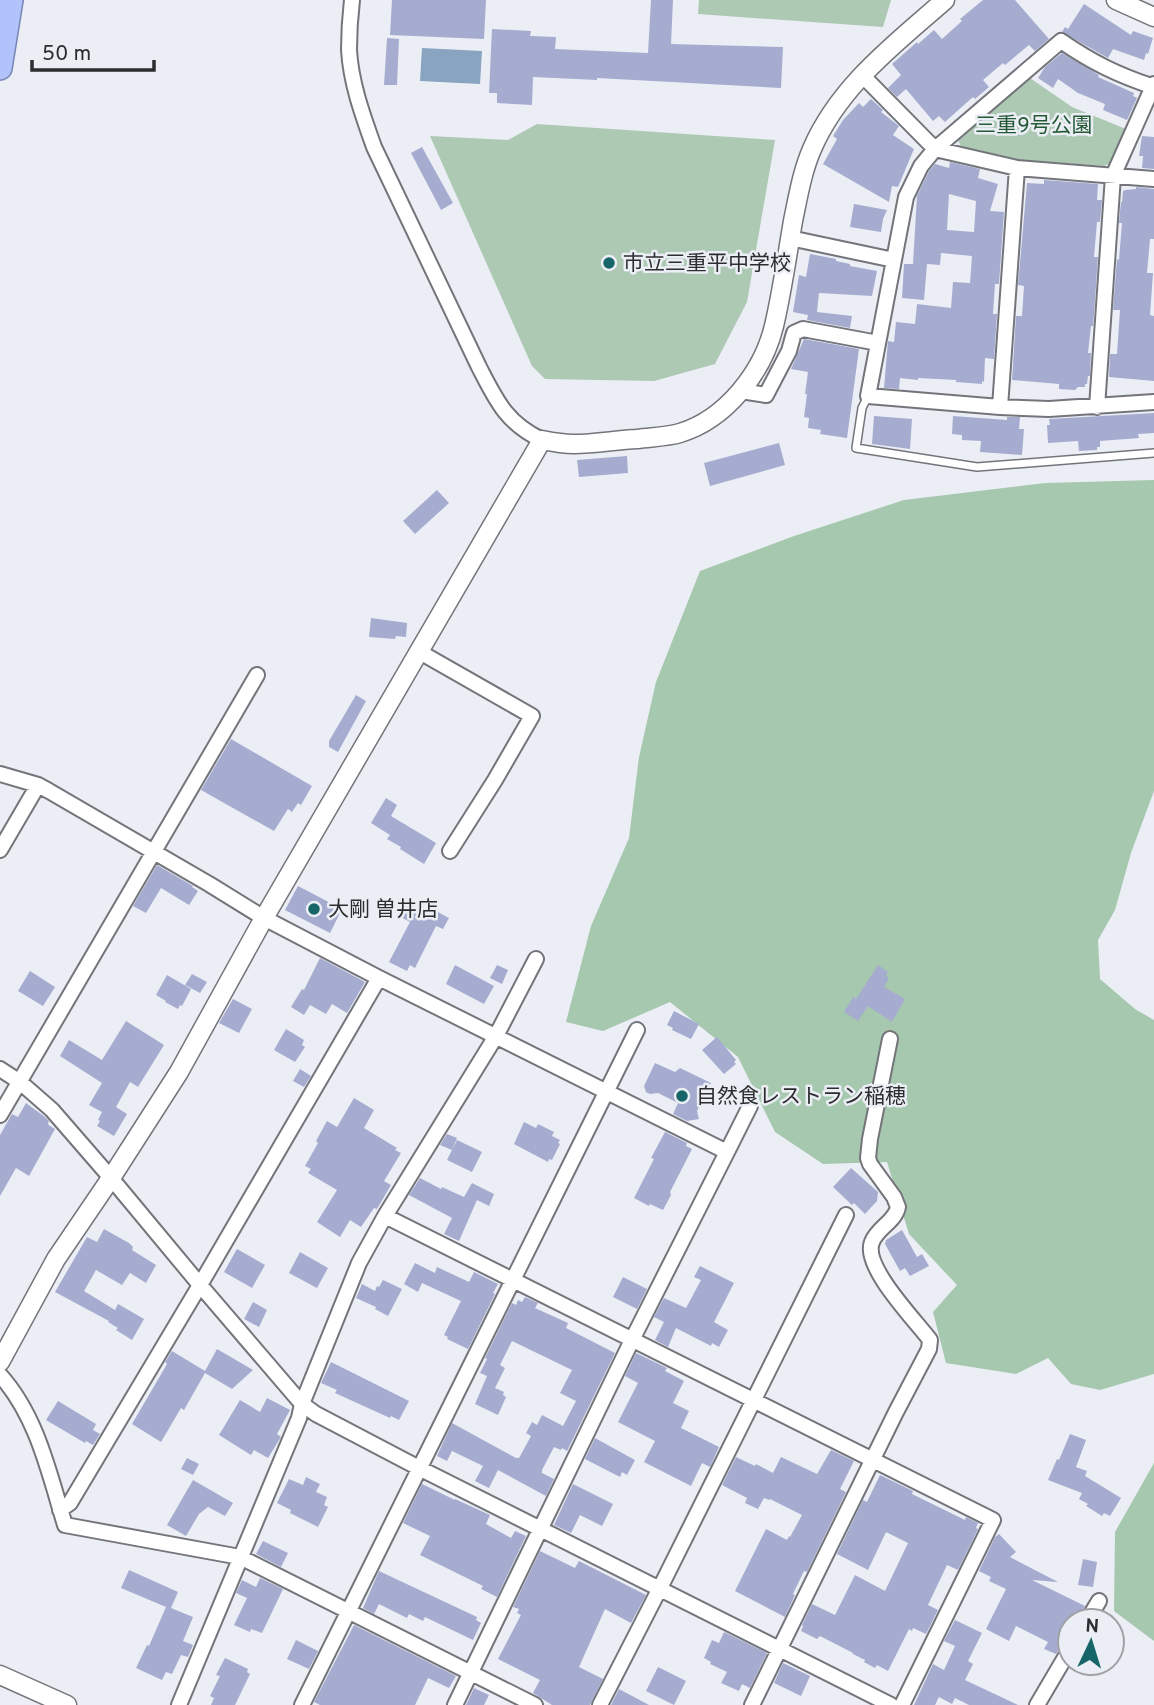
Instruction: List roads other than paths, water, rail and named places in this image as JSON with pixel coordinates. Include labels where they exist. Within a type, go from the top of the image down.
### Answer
[{"type":"highway","points":[[0,68],[11,0]]},
{"type":"street","points":[[352,0],[349,53],[360,109],[374,147],[479,367],[497,401],[526,433],[542,440],[574,444],[680,433],[722,410],[740,391],[762,360],[772,336],[800,187],[818,135],[836,104],[862,75],[945,0]]},
{"type":"street","points":[[1116,0],[1154,17]]},
{"type":"street","points":[[1097,407],[1113,176],[1154,86],[1090,61],[1061,41],[934,149],[921,166],[906,197],[868,396],[1049,409],[1097,407],[1154,402]]},
{"type":"street","points":[[862,75],[934,149],[1017,168],[1154,179]]},
{"type":"street","points":[[1000,407],[1017,168]]},
{"type":"street","points":[[790,238],[894,260]]},
{"type":"street","points":[[740,391],[766,395],[789,351],[794,332],[803,329],[878,343]]},
{"type":"street","points":[[0,1362],[55,1259],[179,1072],[264,918],[542,440]]},
{"type":"street","points":[[418,651],[532,716],[450,851]]},
{"type":"street","points":[[0,1115],[257,675]]},
{"type":"street","points":[[0,774],[38,785],[264,918],[727,1152]]},
{"type":"street","points":[[0,850],[38,785]]},
{"type":"street","points":[[179,1705],[299,1418],[302,1404],[359,1263],[496,1036],[536,959]]},
{"type":"street","points":[[60,1510],[70,1503],[379,978]]},
{"type":"street","points":[[302,1705],[637,1030]]},
{"type":"street","points":[[752,1705],[929,1349],[930,1339],[876,1271],[871,1256],[870,1248],[874,1238],[896,1216],[898,1207],[868,1158],[890,1039]]},
{"type":"street","points":[[0,1069],[20,1082],[52,1110],[302,1404],[316,1414],[891,1705]]},
{"type":"street","points":[[455,1705],[632,1340],[750,1105]]},
{"type":"street","points":[[600,1705],[846,1214]]},
{"type":"street","points":[[385,1216],[993,1520],[902,1705]]},
{"type":"street","points":[[0,1375],[13,1389],[39,1441],[65,1525],[240,1557],[536,1705]]},
{"type":"street","points":[[1095,1607],[1099,1601]]},
{"type":"street","points":[[1037,1705],[1056,1673]]},
{"type":"street","points":[[0,1675],[67,1705]]},
{"type":"lane","points":[[868,396],[862,408],[856,448],[977,467],[1154,453]]},
{"type":"water","points":[[422,48],[482,51],[480,84],[420,81]]},
{"type":"place","name":"市立三重平中学校","points":[[609,263]]},
{"type":"place","name":"大剛 曽井店","points":[[314,909]]},
{"type":"place","name":"自然食レストラン稲穂","points":[[682,1096]]},
{"type":"park label","name":"三重9号公園","points":[[1034,125]]}]
